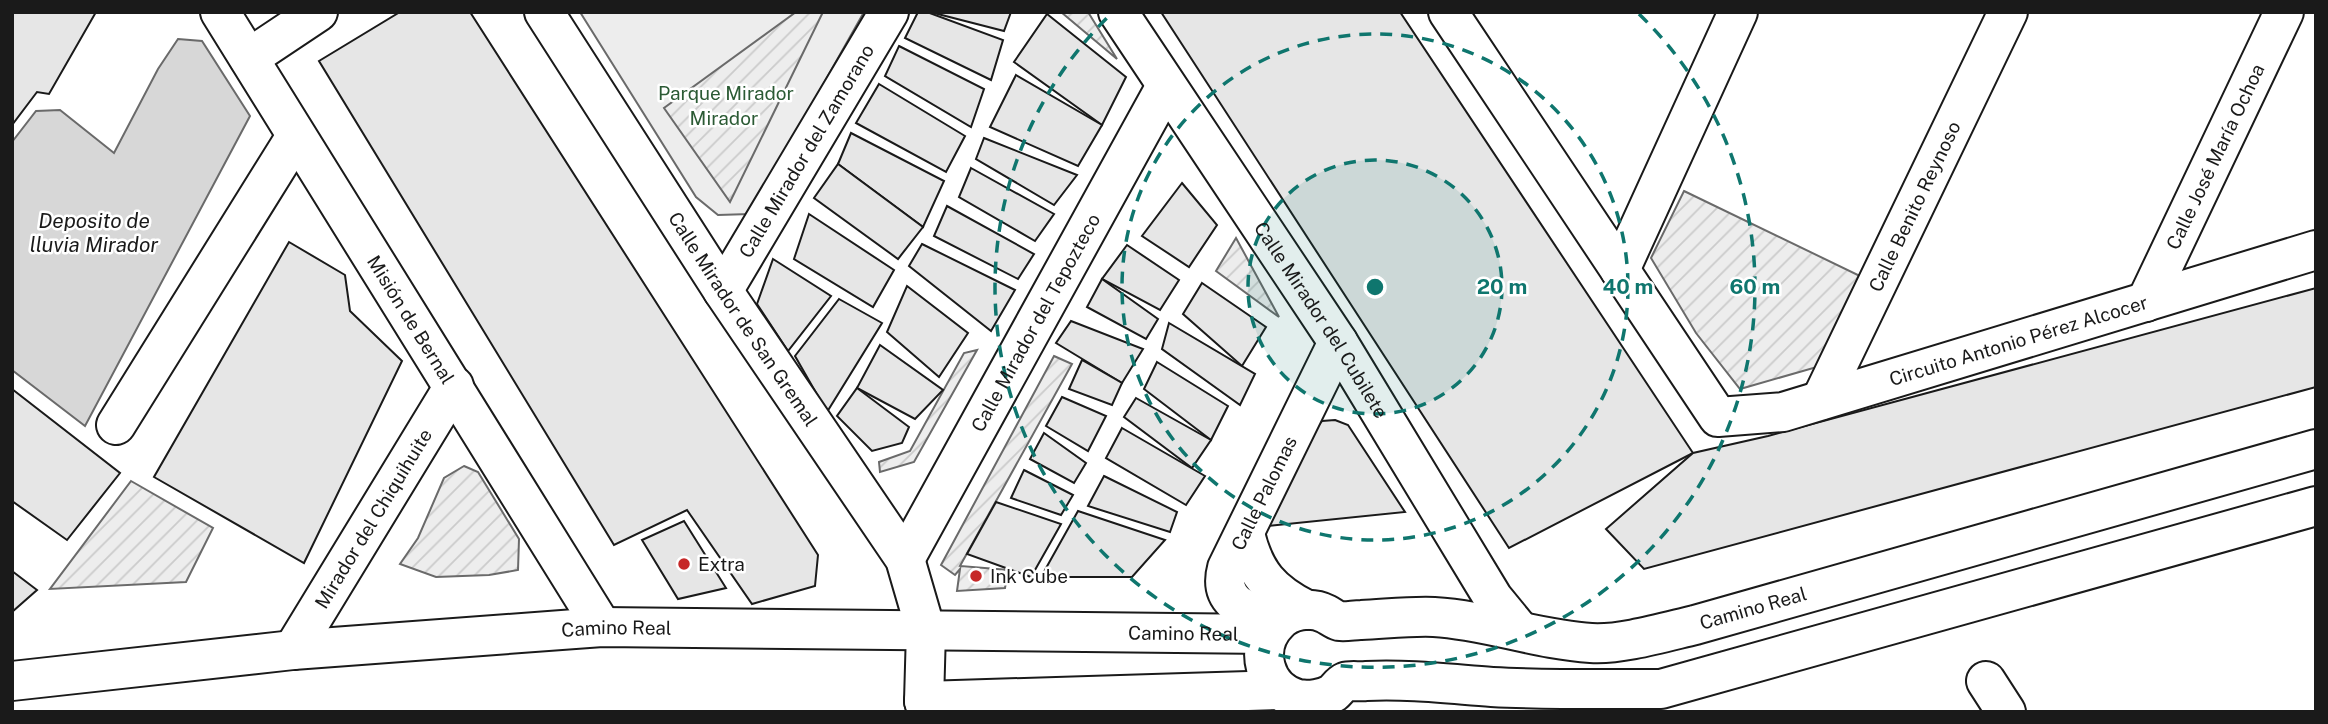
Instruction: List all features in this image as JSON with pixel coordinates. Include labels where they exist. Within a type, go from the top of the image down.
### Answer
[{"type":"street","name":"Misión de Bernal","points":[[220,12],[601,627]]},
{"type":"street","points":[[249,58],[318,12]]},
{"type":"street","name":"Calle Mirador de San Gremal","points":[[544,12],[723,291],[905,559],[926,631],[925,706]]},
{"type":"street","name":"Calle Mirador del Zamorano","points":[[723,291],[890,12]]},
{"type":"street","name":"Calle Mirador del Cubilete","points":[[1118,12],[1338,342],[1493,598],[1520,631]]},
{"type":"street","points":[[1448,12],[1620,270]]},
{"type":"street","points":[[1620,270],[1738,12]]},
{"type":"street","name":"Calle Benito Reynoso","points":[[1821,400],[2008,12]]},
{"type":"street","name":"Calle José María Ochoa","points":[[2146,302],[2284,12]]},
{"type":"street","name":"Calle Mirador del Tepozteco","points":[[905,559],[1166,86]]},
{"type":"street","points":[[116,425],[296,136]]},
{"type":"street","name":"Circuito Antonio Pérez Alcocer","points":[[1620,270],[1718,416],[1783,412],[2316,250]]},
{"type":"street","name":"Calle Palomas","points":[[1298,622],[1239,607],[1228,595],[1223,581],[1338,342]]},
{"type":"street","name":"Mirador del Chiquihuite","points":[[293,650],[454,386]]},
{"type":"street","name":"Camino Real","points":[[12,681],[293,650],[601,627],[926,631],[1435,617],[1593,644],[1695,625],[2316,449]]},
{"type":"street","points":[[925,706],[1302,700],[1343,696],[1405,679],[1492,687],[1570,690],[1664,700],[2316,506]]},
{"type":"street","points":[[1286,699],[1270,678],[1264,664],[1264,649],[1298,622],[1348,634],[1353,650],[1352,667],[1343,696]]},
{"type":"street","points":[[1646,636],[1664,700]]},
{"type":"green space","name":"Parque Mirador","points":[[580,12],[864,12],[750,214],[718,215],[696,197]]},
{"type":"green space","name":"Mirador","points":[[796,12],[823,12],[730,202],[664,108]]},
{"type":"green space","points":[[1061,12],[1088,12],[1117,59]]},
{"type":"green space","points":[[1684,191],[1860,276],[1824,365],[1740,389],[1696,333],[1651,258]]},
{"type":"green space","points":[[1236,238],[1279,317],[1216,271]]},
{"type":"green space","points":[[977,350],[914,462],[880,472],[879,462],[910,451],[964,353]]},
{"type":"green space","points":[[1054,356],[1072,364],[960,566],[1008,570],[1005,588],[957,591],[960,569],[955,575],[941,565]]},
{"type":"green space","points":[[464,466],[478,472],[519,539],[518,570],[489,575],[436,577],[400,564],[418,538],[444,478]]},
{"type":"green space","points":[[131,481],[213,528],[186,582],[50,589]]},
{"type":"water","name":"Deposito de lluvia Mirador","points":[[178,39],[202,41],[250,116],[85,426],[12,370],[12,142],[36,111],[60,110],[114,153],[158,69]]},
{"type":"building","points":[[12,12],[96,12],[49,94],[37,92],[12,125]]},
{"type":"building","points":[[400,12],[470,12],[818,555],[815,586],[752,604],[687,510],[614,545],[319,61]]},
{"type":"building","points":[[918,12],[927,12],[1003,40],[991,80],[905,38]]},
{"type":"building","points":[[930,12],[1011,12],[1004,31]]},
{"type":"building","points":[[1161,12],[1400,12],[1693,453],[1509,548]]},
{"type":"building","points":[[1047,14],[1126,77],[1102,125],[1014,62]]},
{"type":"building","points":[[899,46],[984,89],[971,127],[885,76]]},
{"type":"building","points":[[1016,75],[1102,125],[1078,166],[990,127]]},
{"type":"building","points":[[879,84],[965,136],[946,172],[856,123]]},
{"type":"building","points":[[851,133],[944,181],[923,227],[838,164]]},
{"type":"building","points":[[984,138],[1077,175],[1054,205],[976,159]]},
{"type":"building","points":[[838,164],[923,227],[898,259],[814,198]]},
{"type":"building","points":[[971,168],[1054,214],[1035,241],[959,197]]},
{"type":"building","points":[[1182,183],[1217,225],[1189,267],[1142,236]]},
{"type":"building","points":[[947,206],[1034,254],[1018,279],[934,236]]},
{"type":"building","points":[[809,214],[894,270],[873,307],[794,259]]},
{"type":"building","points":[[289,242],[345,275],[350,311],[402,361],[304,563],[154,477]]},
{"type":"building","points":[[922,244],[1015,290],[991,331],[909,266]]},
{"type":"building","points":[[1127,245],[1179,280],[1160,310],[1102,279]]},
{"type":"building","points":[[773,259],[831,296],[788,351],[757,304]]},
{"type":"building","points":[[1102,279],[1158,319],[1146,339],[1087,307]]},
{"type":"building","points":[[1202,283],[1266,327],[1242,366],[1183,314]]},
{"type":"building","points":[[907,286],[968,333],[939,377],[887,332]]},
{"type":"building","points":[[2316,288],[2316,387],[1644,569],[1606,529],[1693,453],[1768,436]]},
{"type":"building","points":[[839,299],[882,323],[827,412],[795,356]]},
{"type":"building","points":[[1071,321],[1143,349],[1122,383],[1056,343]]},
{"type":"building","points":[[1169,323],[1255,374],[1240,405],[1162,349]]},
{"type":"building","points":[[880,345],[943,390],[915,419],[857,388]]},
{"type":"building","points":[[1082,360],[1122,383],[1112,405],[1069,389]]},
{"type":"building","points":[[1157,362],[1228,406],[1211,440],[1144,389]]},
{"type":"building","points":[[857,388],[909,427],[902,443],[872,451],[837,416]]},
{"type":"building","points":[[12,389],[120,473],[67,540],[12,501]]},
{"type":"building","points":[[1062,397],[1106,416],[1088,451],[1046,426]]},
{"type":"building","points":[[1136,398],[1211,440],[1192,468],[1124,417]]},
{"type":"building","points":[[1335,420],[1348,425],[1405,512],[1258,527],[1312,432],[1322,421]]},
{"type":"building","points":[[1122,428],[1205,476],[1186,505],[1106,458]]},
{"type":"building","points":[[1044,433],[1086,463],[1074,483],[1030,459]]},
{"type":"building","points":[[1024,470],[1073,495],[1061,515],[1011,498]]},
{"type":"building","points":[[1104,476],[1177,512],[1170,532],[1088,506]]},
{"type":"building","points":[[996,502],[1061,524],[1031,577],[967,554]]},
{"type":"building","points":[[1078,511],[1165,540],[1132,577],[1041,577]]},
{"type":"building","name":"Extra","points":[[684,521],[726,588],[678,599],[642,540]]},
{"type":"building","points":[[12,571],[37,590],[12,612]]},
{"type":"place","name":"Extra","points":[[684,564]]},
{"type":"place","name":"Ink Cube","points":[[976,576]]}]
